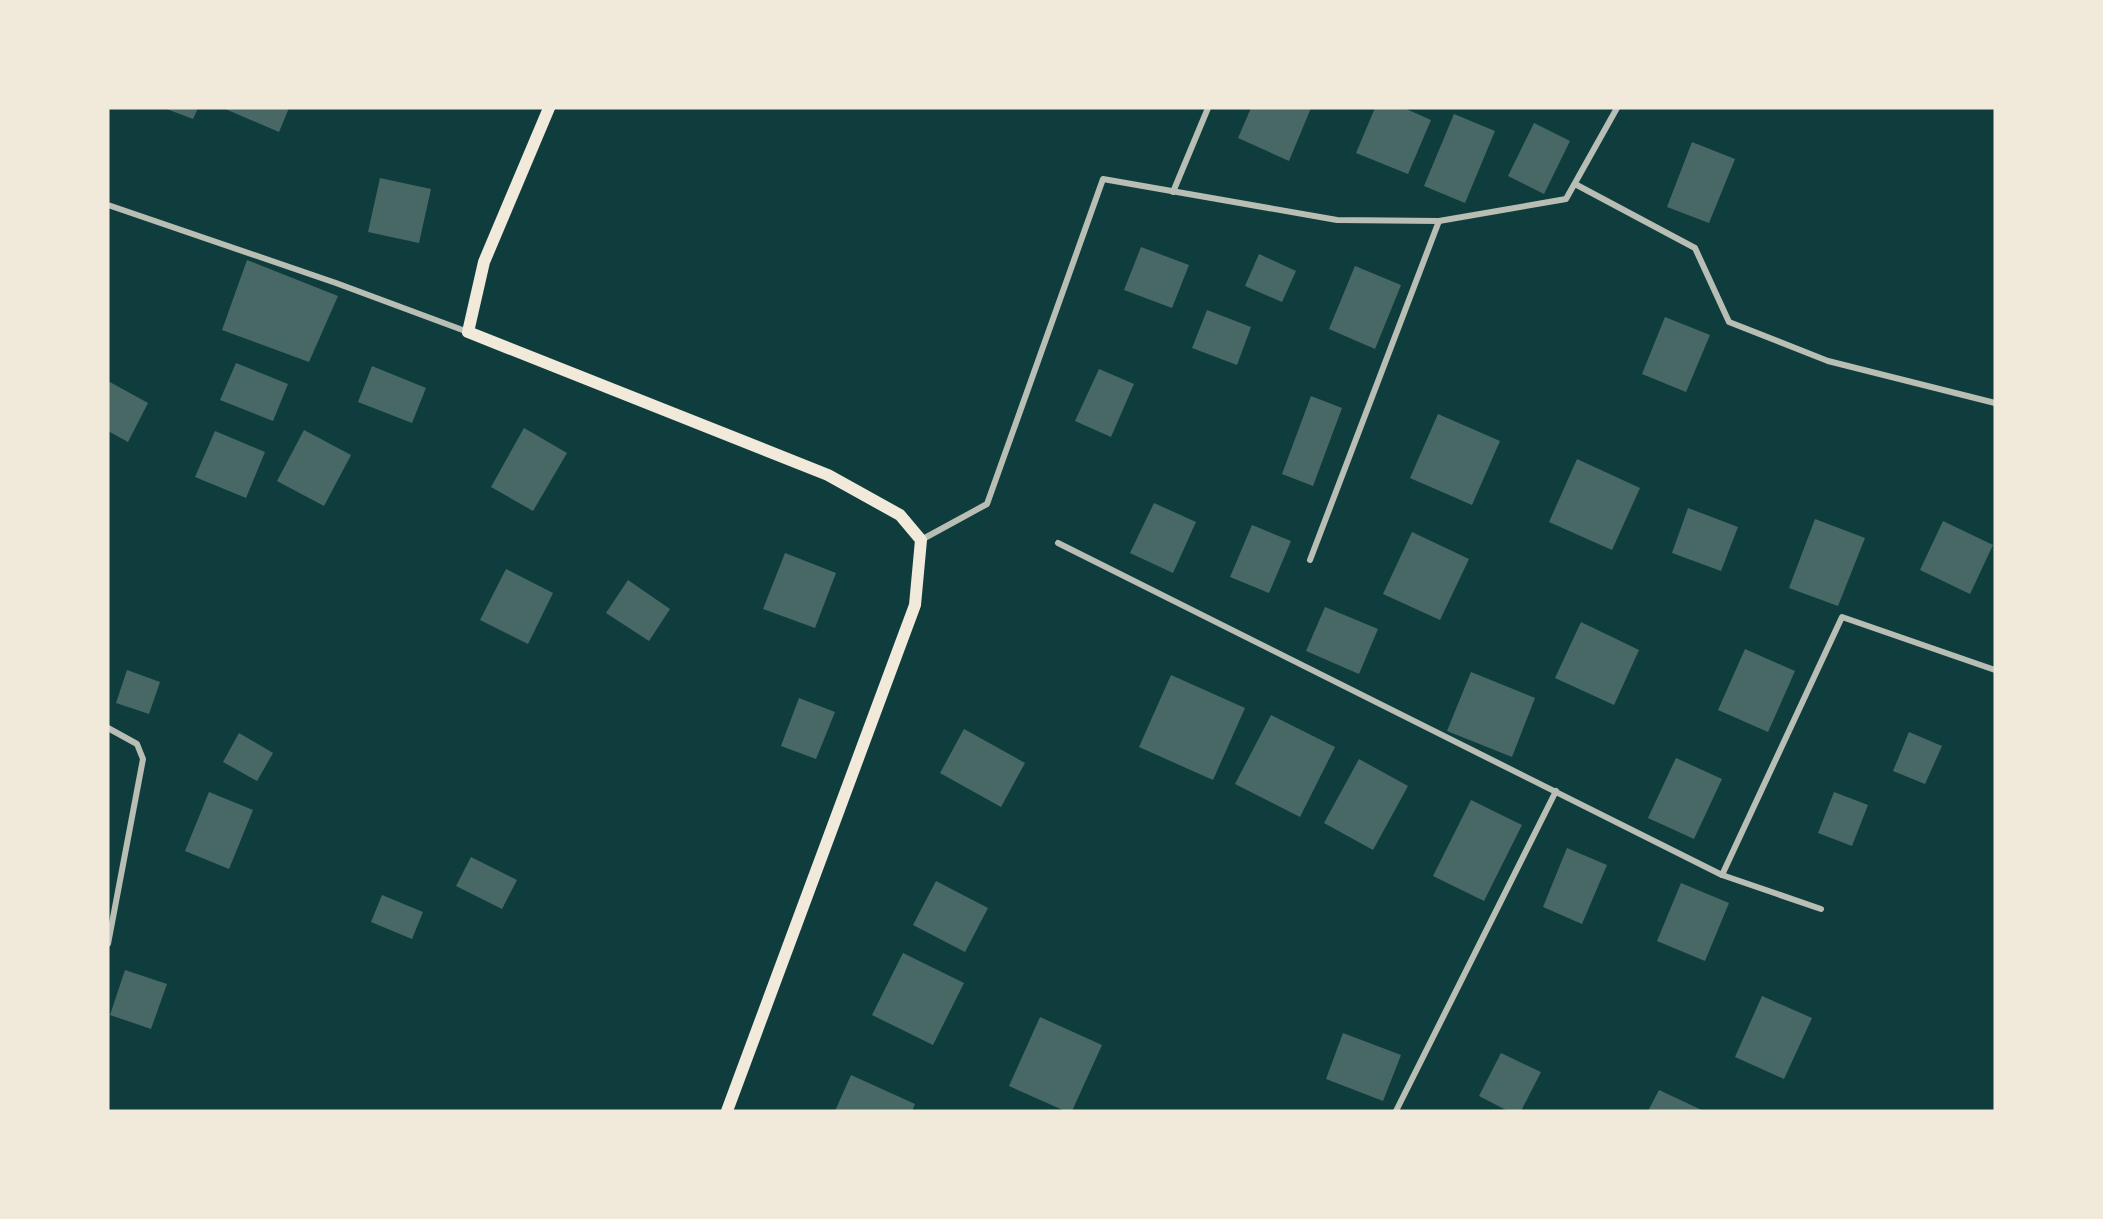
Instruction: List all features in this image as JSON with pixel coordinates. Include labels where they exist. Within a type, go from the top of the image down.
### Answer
[{"type":"main road","points":[[549,108],[484,262],[468,332],[828,475],[900,515],[921,540],[915,605],[727,1111]]},
{"type":"street","points":[[1173,192],[1208,108]]},
{"type":"street","points":[[921,540],[987,504],[1103,179],[1337,220],[1439,221],[1566,199],[1617,108]]},
{"type":"street","points":[[1575,184],[1695,248],[1729,322],[1828,361],[1995,403]]},
{"type":"street","points":[[108,205],[336,283],[468,332]]},
{"type":"street","points":[[1310,560],[1439,221]]},
{"type":"street","points":[[1058,543],[1722,875],[1821,909]]},
{"type":"street","points":[[1722,875],[1842,617],[1995,669]]},
{"type":"street","points":[[108,728],[137,744],[143,759],[108,944]]},
{"type":"street","points":[[1396,1111],[1556,791]]},
{"type":"building","points":[[164,108],[198,108],[193,119]]},
{"type":"building","points":[[223,108],[289,108],[279,132]]},
{"type":"building","points":[[1251,108],[1311,108],[1289,161],[1238,138]]},
{"type":"building","points":[[1375,108],[1404,108],[1431,120],[1408,174],[1356,153]]},
{"type":"building","points":[[1454,114],[1495,131],[1465,203],[1424,186]]},
{"type":"building","points":[[1534,123],[1570,141],[1544,194],[1508,176]]},
{"type":"building","points":[[1692,142],[1735,159],[1709,223],[1667,207]]},
{"type":"building","points":[[380,178],[431,189],[419,243],[368,232]]},
{"type":"building","points":[[1141,247],[1189,265],[1172,308],[1124,290]]},
{"type":"building","points":[[1259,254],[1296,271],[1282,302],[1245,286]]},
{"type":"building","points":[[247,260],[338,296],[309,362],[222,330]]},
{"type":"building","points":[[1355,266],[1401,285],[1375,349],[1329,329]]},
{"type":"building","points":[[1207,310],[1251,327],[1237,365],[1192,348]]},
{"type":"building","points":[[1665,317],[1710,335],[1686,392],[1642,374]]},
{"type":"building","points":[[236,363],[288,384],[273,421],[220,400]]},
{"type":"building","points":[[372,366],[426,388],[412,423],[358,402]]},
{"type":"building","points":[[1099,369],[1134,384],[1111,437],[1075,421]]},
{"type":"building","points":[[108,381],[148,403],[128,442],[108,431]]},
{"type":"building","points":[[1311,396],[1342,408],[1313,486],[1282,474]]},
{"type":"building","points":[[1438,414],[1500,441],[1472,505],[1410,478]]},
{"type":"building","points":[[524,428],[567,453],[533,511],[491,487]]},
{"type":"building","points":[[304,430],[351,455],[324,506],[277,481]]},
{"type":"building","points":[[215,431],[265,452],[246,498],[195,477]]},
{"type":"building","points":[[1577,459],[1640,488],[1612,550],[1549,522]]},
{"type":"building","points":[[1154,503],[1196,522],[1173,573],[1130,553]]},
{"type":"building","points":[[1688,508],[1738,527],[1721,571],[1672,553]]},
{"type":"building","points":[[1815,519],[1865,538],[1838,606],[1789,588]]},
{"type":"building","points":[[1943,521],[1993,545],[1970,594],[1920,570]]},
{"type":"building","points":[[1252,525],[1291,541],[1269,593],[1230,577]]},
{"type":"building","points":[[1412,532],[1469,559],[1440,620],[1383,594]]},
{"type":"building","points":[[785,553],[836,573],[815,628],[763,609]]},
{"type":"building","points":[[506,569],[553,593],[528,644],[480,620]]},
{"type":"building","points":[[628,580],[670,609],[649,641],[606,613]]},
{"type":"building","points":[[1325,607],[1378,629],[1359,674],[1306,651]]},
{"type":"building","points":[[1581,622],[1639,650],[1614,705],[1555,678]]},
{"type":"building","points":[[1745,649],[1795,671],[1768,732],[1718,710]]},
{"type":"building","points":[[127,670],[160,682],[149,714],[116,703]]},
{"type":"building","points":[[1471,672],[1535,698],[1512,757],[1447,731]]},
{"type":"building","points":[[1171,675],[1245,708],[1213,780],[1139,747]]},
{"type":"building","points":[[799,698],[835,712],[816,759],[781,746]]},
{"type":"building","points":[[1271,715],[1335,747],[1300,817],[1235,784]]},
{"type":"building","points":[[964,729],[1025,763],[1001,807],[940,773]]},
{"type":"building","points":[[1909,732],[1942,746],[1925,784],[1893,771]]},
{"type":"building","points":[[239,733],[273,753],[257,781],[223,762]]},
{"type":"building","points":[[1676,758],[1722,779],[1694,839],[1648,818]]},
{"type":"building","points":[[1359,759],[1408,786],[1373,850],[1324,823]]},
{"type":"building","points":[[209,792],[253,810],[229,869],[185,851]]},
{"type":"building","points":[[1834,792],[1868,805],[1852,846],[1818,833]]},
{"type":"building","points":[[1471,800],[1522,825],[1484,901],[1433,876]]},
{"type":"building","points":[[1567,848],[1607,865],[1582,924],[1543,907]]},
{"type":"building","points":[[471,857],[517,880],[502,909],[456,886]]},
{"type":"building","points":[[936,881],[988,908],[965,952],[913,925]]},
{"type":"building","points":[[1681,883],[1729,903],[1705,961],[1657,941]]},
{"type":"building","points":[[382,895],[423,912],[412,939],[371,922]]},
{"type":"building","points":[[903,953],[964,983],[933,1045],[872,1015]]},
{"type":"building","points":[[125,970],[167,984],[151,1029],[110,1015]]},
{"type":"building","points":[[1762,996],[1812,1018],[1784,1079],[1735,1057]]},
{"type":"building","points":[[1040,1017],[1102,1045],[1072,1111],[1065,1111],[1009,1086]]},
{"type":"building","points":[[1343,1033],[1401,1055],[1383,1101],[1326,1079]]},
{"type":"building","points":[[1501,1053],[1541,1072],[1521,1111],[1508,1111],[1479,1096]]},
{"type":"building","points":[[851,1075],[915,1104],[912,1111],[835,1111]]},
{"type":"building","points":[[1659,1090],[1704,1111],[1648,1111]]}]
